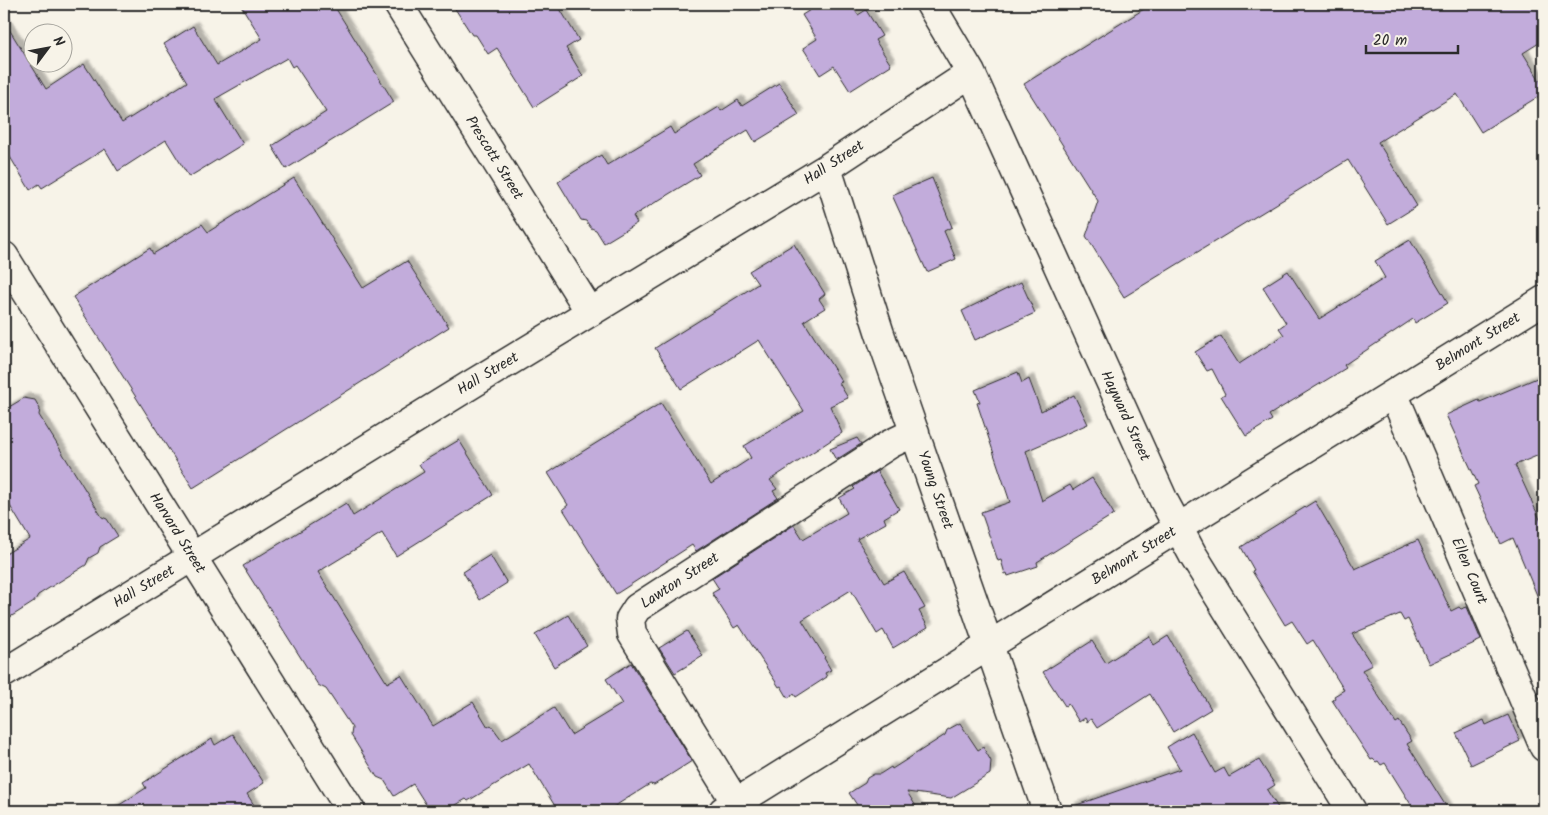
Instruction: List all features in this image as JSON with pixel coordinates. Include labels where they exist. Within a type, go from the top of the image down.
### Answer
[{"type":"street","name":"Prescott Street","points":[[398,4],[590,312]]},
{"type":"street","name":"Hayward Street","points":[[930,4],[971,73],[1108,380],[1178,529],[1192,555],[1352,811]]},
{"type":"street","name":"Hall Street","points":[[4,673],[827,168],[971,73]]},
{"type":"street","name":"Young Street","points":[[827,168],[880,334],[1047,811]]},
{"type":"street","name":"Harvard Street","points":[[4,256],[351,811]]},
{"type":"street","name":"Belmont Street","points":[[730,807],[1544,300]]},
{"type":"street","name":"Ellen Court","points":[[1394,395],[1544,747]]},
{"type":"street","name":"Lawton Street","points":[[730,807],[632,634],[630,619],[637,608],[890,444],[915,432]]},
{"type":"building","points":[[240,4],[333,4],[394,102],[286,169],[272,146],[326,112],[295,65],[292,67],[287,58],[215,99],[243,144],[189,177],[166,140],[118,171],[105,149],[42,188],[39,184],[30,190],[4,147],[4,21],[22,50],[22,72],[36,72],[46,89],[84,64],[122,123],[187,82],[164,44],[193,26],[217,65],[262,39]]},
{"type":"building","points":[[452,4],[557,4],[579,40],[566,48],[583,76],[534,107],[497,48],[488,54],[476,35],[472,35]]},
{"type":"building","points":[[820,4],[851,4],[858,15],[866,10],[882,36],[875,40],[891,65],[850,91],[834,66],[820,75],[803,48],[817,39],[802,15]]},
{"type":"building","points":[[1152,4],[1544,4],[1544,40],[1523,53],[1544,87],[1544,93],[1481,132],[1457,94],[1378,142],[1417,206],[1388,224],[1348,160],[1124,297],[1086,236],[1098,201],[1024,84]]},
{"type":"building","points":[[779,83],[799,115],[755,142],[748,130],[693,164],[700,175],[633,216],[637,223],[604,243],[596,230],[591,228],[586,221],[581,220],[558,182],[601,155],[607,165],[670,127],[674,134],[719,107],[721,111],[738,100],[742,106]]},
{"type":"building","points":[[294,178],[363,288],[407,261],[449,327],[193,488],[73,297],[150,248],[153,254],[202,224],[208,232]]},
{"type":"building","points":[[932,178],[952,227],[944,231],[956,259],[927,272],[892,195]]},
{"type":"building","points":[[1410,240],[1448,303],[1415,323],[1413,319],[1344,365],[1346,368],[1269,415],[1272,420],[1246,436],[1221,396],[1225,394],[1212,369],[1207,371],[1195,352],[1221,336],[1239,364],[1284,335],[1279,328],[1286,323],[1263,287],[1288,271],[1319,319],[1385,278],[1375,261]]},
{"type":"building","points":[[794,244],[825,294],[819,299],[825,308],[804,321],[842,382],[839,383],[848,398],[830,406],[842,433],[770,480],[777,489],[773,491],[778,498],[696,551],[692,545],[616,594],[563,509],[568,505],[548,473],[661,403],[711,484],[751,458],[744,446],[804,411],[759,340],[681,389],[655,348],[758,284],[749,271]]},
{"type":"building","points":[[1021,282],[1035,313],[975,340],[962,311]]},
{"type":"building","points":[[1018,372],[1022,383],[1029,379],[1041,411],[1074,395],[1088,424],[1026,451],[1042,501],[1070,485],[1073,490],[1092,478],[1114,514],[1037,562],[1038,566],[1008,576],[1007,573],[1005,574],[1001,560],[998,561],[981,512],[1010,502],[977,403],[980,402],[975,390]]},
{"type":"building","points":[[1544,375],[1544,453],[1515,465],[1544,528],[1544,612],[1513,538],[1501,544],[1474,486],[1478,484],[1446,415]]},
{"type":"building","points":[[24,398],[35,400],[40,409],[39,415],[102,517],[107,519],[118,536],[100,547],[98,553],[89,558],[86,565],[38,595],[34,602],[4,621],[4,555],[30,539],[4,496],[4,410]]},
{"type":"building","points":[[857,438],[861,444],[836,460],[830,449]]},
{"type":"building","points":[[459,440],[493,495],[396,556],[382,533],[318,572],[387,683],[401,675],[433,726],[473,702],[488,727],[491,725],[502,740],[554,708],[571,735],[622,704],[606,679],[631,663],[692,761],[607,811],[558,811],[529,764],[468,801],[466,799],[446,811],[430,811],[413,784],[394,796],[384,780],[377,777],[351,735],[352,728],[326,689],[318,685],[243,566],[346,503],[353,516],[424,472],[419,464]]},
{"type":"building","points":[[877,471],[899,509],[884,518],[886,523],[857,539],[884,583],[904,572],[925,608],[919,611],[928,627],[893,648],[883,630],[877,634],[851,590],[802,620],[831,670],[825,673],[827,677],[796,697],[794,694],[788,698],[739,625],[734,628],[712,593],[719,589],[712,578],[794,525],[803,539],[847,513],[839,498],[855,489],[853,487]]},
{"type":"building","points":[[1315,501],[1355,569],[1418,540],[1451,611],[1459,607],[1461,609],[1467,607],[1481,640],[1429,664],[1408,619],[1404,621],[1400,614],[1352,634],[1372,665],[1362,670],[1396,723],[1399,721],[1412,741],[1407,744],[1449,811],[1415,811],[1385,763],[1381,765],[1378,761],[1371,760],[1332,700],[1335,698],[1334,696],[1344,690],[1313,640],[1307,644],[1292,621],[1285,625],[1252,571],[1254,570],[1241,547]]},
{"type":"building","points":[[490,555],[507,583],[480,600],[463,572]]},
{"type":"building","points":[[568,615],[587,646],[554,667],[535,635]]},
{"type":"building","points":[[687,631],[703,656],[675,673],[659,648]]},
{"type":"building","points":[[1149,636],[1154,645],[1168,636],[1211,709],[1173,732],[1150,694],[1097,728],[1091,719],[1087,722],[1085,718],[1079,722],[1068,704],[1065,706],[1043,672],[1092,641],[1106,663]]},
{"type":"building","points":[[1508,715],[1520,741],[1471,765],[1456,733],[1484,720],[1486,725]]},
{"type":"building","points":[[960,723],[978,750],[983,747],[991,761],[990,774],[951,798],[907,792],[919,811],[861,811],[849,793],[865,783],[867,778],[874,774],[880,774],[891,767],[892,769],[945,735],[947,730]]},
{"type":"building","points":[[1192,732],[1215,773],[1224,768],[1229,777],[1259,760],[1275,785],[1267,790],[1280,811],[1072,811],[1071,807],[1180,769],[1167,747]]},
{"type":"building","points":[[233,734],[264,783],[247,794],[258,811],[110,811],[146,788],[143,783],[212,739],[215,745]]}]
